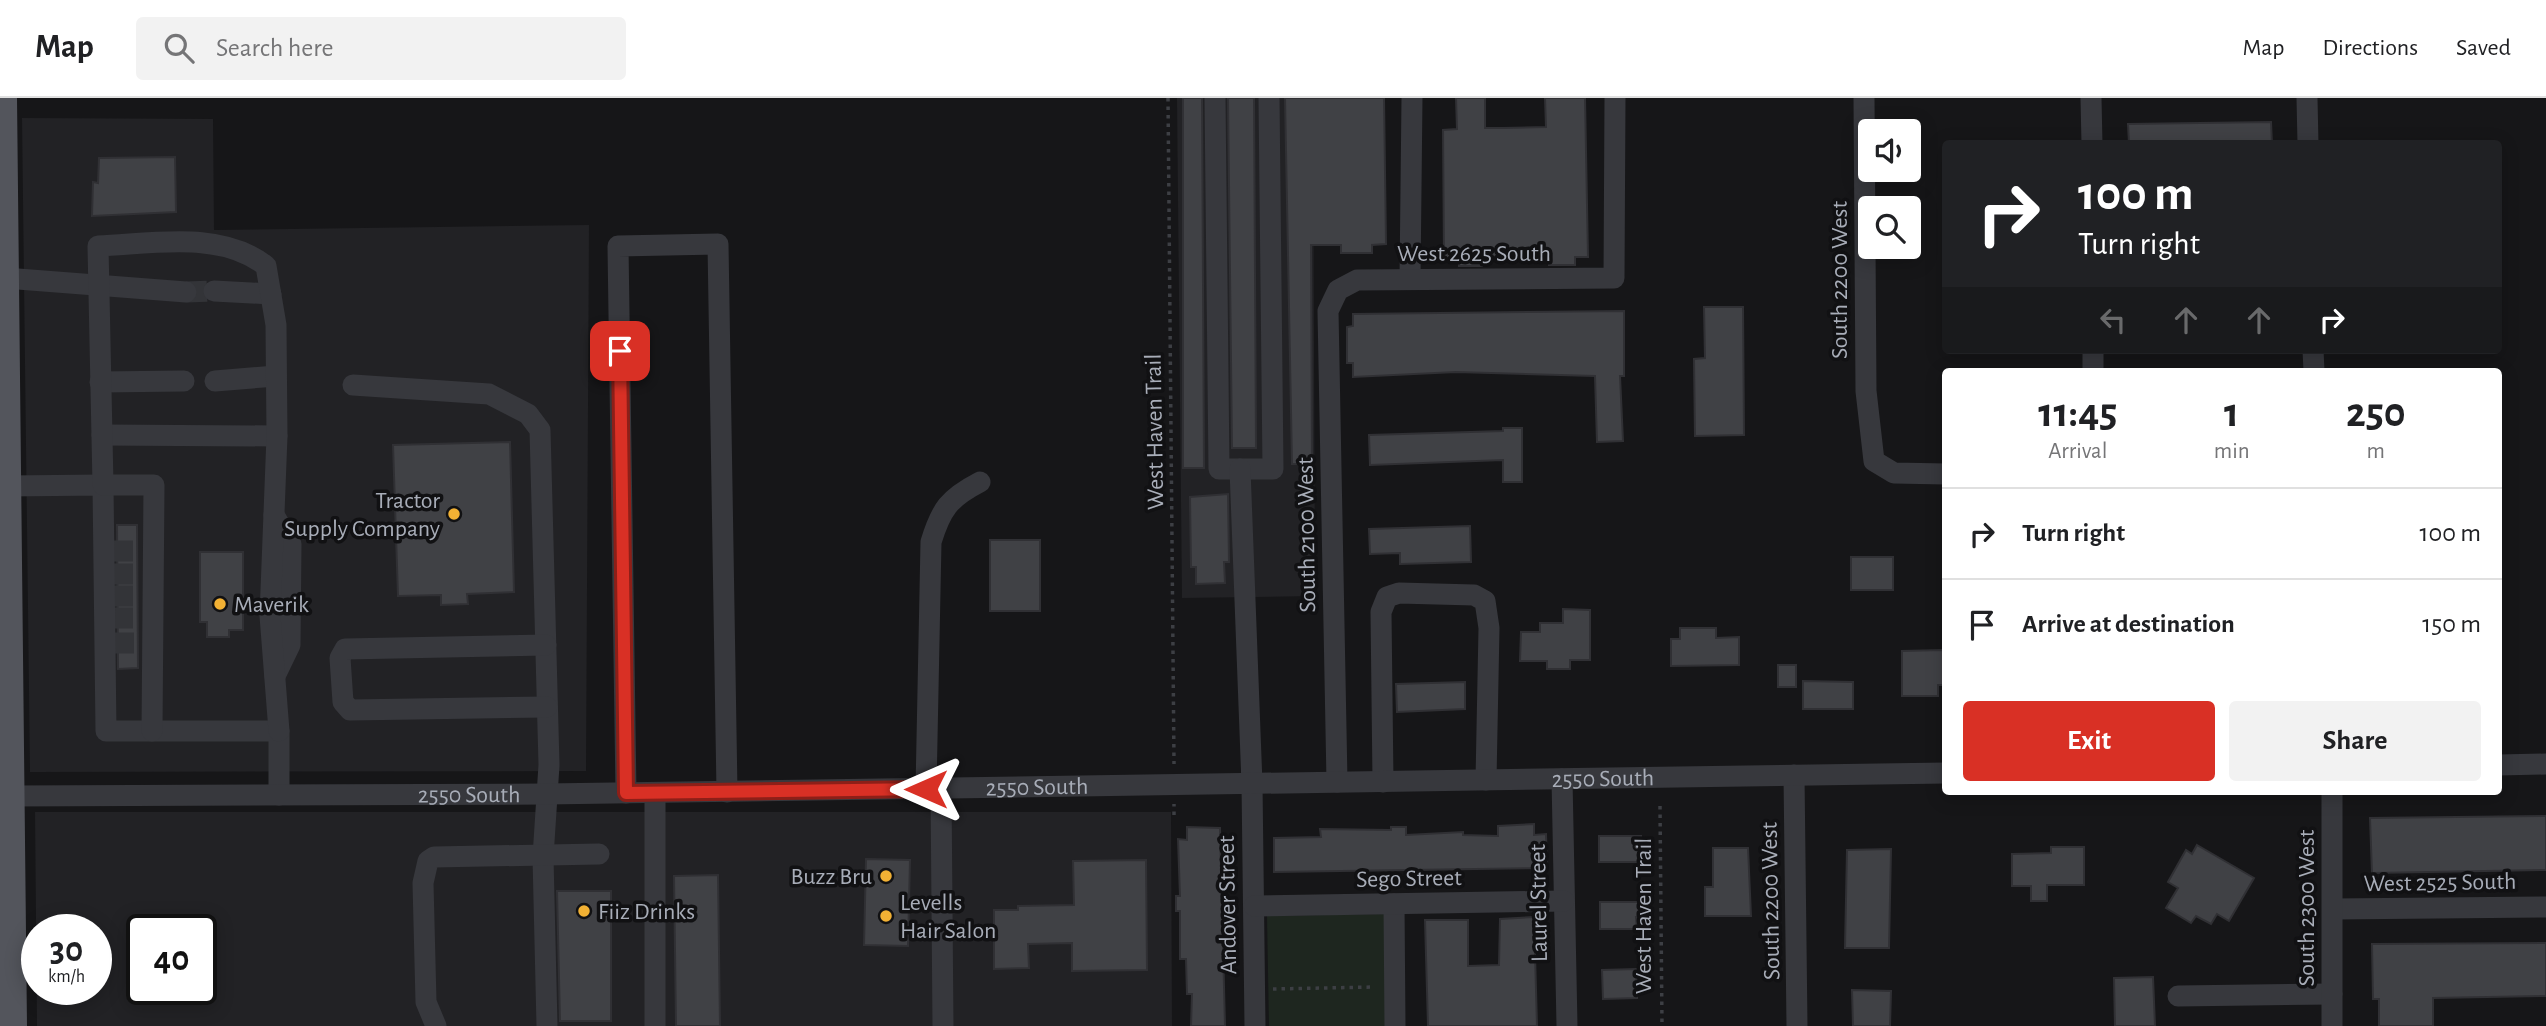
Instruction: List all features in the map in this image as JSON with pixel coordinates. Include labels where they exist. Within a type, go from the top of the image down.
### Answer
[{"type":"main road","points":[[3,98],[7,486],[4,605],[5,796],[13,1026]]},
{"type":"street","points":[[1215,98],[1219,470],[1273,468],[1269,98]]},
{"type":"street","points":[[1410,279],[1412,98]]},
{"type":"street","name":"West 2625 South","points":[[1338,289],[1357,279],[1614,278],[1615,98]]},
{"type":"street","name":"South 2200 West","points":[[1864,98],[1866,391],[1874,461],[1894,473],[1942,474]]},
{"type":"street","points":[[2091,98],[2092,140]]},
{"type":"street","points":[[2307,98],[2308,140]]},
{"type":"street","points":[[279,731],[106,731],[108,551],[103,485],[98,246],[203,243],[229,246],[251,254],[266,266],[276,325],[277,436],[270,616],[279,731],[279,795]]},
{"type":"street","points":[[626,793],[618,246],[718,244],[727,792]]},
{"type":"street","points":[[5,278],[99,283],[186,292]]},
{"type":"street","name":"South 2100 West","points":[[1338,289],[1328,311],[1338,782]]},
{"type":"street","points":[[214,291],[271,294]]},
{"type":"street","points":[[215,381],[276,376]]},
{"type":"street","points":[[100,382],[184,382]]},
{"type":"street","points":[[353,385],[489,394],[528,414],[540,430],[549,765],[543,857],[547,1026]]},
{"type":"street","points":[[102,435],[277,436]]},
{"type":"street","name":"Andover Street","points":[[1240,469],[1252,784],[1255,1026]]},
{"type":"street","points":[[943,1026],[934,789],[931,542],[939,518],[955,495],[980,482]]},
{"type":"street","points":[[7,486],[154,485],[145,551],[145,643],[152,731]]},
{"type":"street","points":[[1383,782],[1381,612],[1387,597],[1399,593],[1474,595],[1485,601],[1489,628],[1486,780]]},
{"type":"street","points":[[546,645],[345,649],[340,658],[342,702],[350,710],[547,707]]},
{"type":"street","points":[[2502,765],[2546,764]]},
{"type":"street","name":"2550 South","points":[[5,796],[655,793],[1942,773]]},
{"type":"street","name":"South 2200 West","points":[[1794,775],[1797,1026]]},
{"type":"street","name":"Laurel Street","points":[[1562,779],[1567,1026]]},
{"type":"street","points":[[655,793],[655,1026]]},
{"type":"street","name":"South 2300 West","points":[[2332,795],[2332,1026]]},
{"type":"street","points":[[436,1026],[426,1002],[423,883],[428,861],[434,857],[599,854]]},
{"type":"street","name":"Sego Street","points":[[1254,906],[1564,901]]},
{"type":"street","points":[[1394,904],[1395,1026]]},
{"type":"street","name":"West 2525 South","points":[[2333,909],[2546,908]]},
{"type":"street","points":[[2178,996],[2332,994]]},
{"type":"path","name":"West Haven Trail","points":[[1168,98],[1174,765]]},
{"type":"path","name":"West Haven Trail","points":[[1660,806],[1662,1026]]},
{"type":"path","points":[[1273,989],[1375,987]]},
{"type":"shaded area","points":[[1177,98],[1313,98],[1315,596],[1182,598]]},
{"type":"shaded area","points":[[22,118],[213,119],[214,230],[589,225],[586,771],[30,772]]},
{"type":"shaded area","points":[[35,812],[1171,812],[1172,1026],[37,1026],[37,1005],[112,1005],[112,914],[36,914]]},
{"type":"shaded area","points":[[1387,914],[1389,1026],[1269,1026],[1267,916]]},
{"type":"building","points":[[1183,98],[1202,98],[1204,468],[1183,468]]},
{"type":"building","points":[[1228,98],[1254,98],[1256,448],[1232,448]]},
{"type":"building","points":[[1285,98],[1384,98],[1386,244],[1372,245],[1372,253],[1341,253],[1341,245],[1311,245],[1312,464],[1292,464]]},
{"type":"building","points":[[1456,98],[1485,98],[1485,128],[1502,128],[1546,127],[1545,98],[1585,98],[1588,257],[1575,257],[1575,265],[1549,265],[1549,259],[1503,259],[1482,260],[1482,266],[1459,266],[1459,259],[1444,259],[1443,130],[1457,129]]},
{"type":"building","points":[[2271,122],[2272,140],[2129,140],[2128,124]]},
{"type":"building","points":[[175,157],[176,212],[92,216],[93,182],[98,183],[99,158]]},
{"type":"building","points":[[1704,307],[1743,307],[1744,435],[1695,436],[1694,359],[1705,358]]},
{"type":"building","points":[[1624,311],[1624,376],[1620,376],[1623,441],[1597,442],[1595,376],[1456,372],[1353,377],[1353,363],[1347,363],[1347,327],[1353,326],[1353,314]]},
{"type":"building","points":[[1503,428],[1522,428],[1522,482],[1503,482],[1503,460],[1370,465],[1369,435],[1503,431]]},
{"type":"building","name":"Tractor Supply Company","points":[[510,442],[514,592],[467,594],[468,604],[441,605],[441,595],[398,596],[393,445]]},
{"type":"building","points":[[1228,494],[1229,562],[1224,562],[1225,583],[1196,584],[1196,567],[1191,567],[1190,497]]},
{"type":"building","points":[[117,525],[137,525],[138,668],[118,669]]},
{"type":"building","points":[[1470,526],[1471,562],[1400,564],[1400,553],[1370,554],[1369,529]]},
{"type":"building","points":[[990,540],[1040,540],[1040,611],[990,611]]},
{"type":"building","points":[[200,552],[243,552],[243,630],[229,630],[229,637],[207,637],[207,622],[200,622]]},
{"type":"building","points":[[1851,557],[1893,557],[1893,590],[1851,590]]},
{"type":"building","points":[[1563,609],[1590,610],[1590,660],[1570,660],[1570,669],[1547,669],[1547,661],[1520,661],[1521,632],[1540,632],[1540,623],[1563,623]]},
{"type":"building","points":[[1680,628],[1716,628],[1716,638],[1739,637],[1739,665],[1671,666],[1671,639],[1680,639]]},
{"type":"building","points":[[1942,650],[1942,685],[1938,685],[1938,696],[1902,696],[1902,651]]},
{"type":"building","points":[[1778,665],[1796,665],[1796,687],[1778,687]]},
{"type":"building","points":[[1803,681],[1853,682],[1853,709],[1803,709]]},
{"type":"building","points":[[1465,682],[1465,709],[1397,712],[1396,684]]},
{"type":"building","points":[[2546,816],[2546,870],[2372,873],[2370,818]]},
{"type":"building","points":[[1534,824],[1534,835],[1546,834],[1547,868],[1274,872],[1274,838],[1321,837],[1320,829],[1391,830],[1391,827],[1406,827],[1406,835],[1463,832],[1463,835],[1498,836],[1498,826]]},
{"type":"building","points":[[1187,827],[1220,828],[1225,1026],[1191,1026],[1192,994],[1187,994],[1186,959],[1180,959],[1180,911],[1176,911],[1176,896],[1180,896],[1178,839],[1187,840]]},
{"type":"building","points":[[1599,836],[1641,836],[1641,862],[1599,862]]},
{"type":"building","points":[[2197,845],[2254,878],[2229,921],[2217,914],[2211,924],[2196,916],[2191,923],[2166,908],[2178,888],[2168,882],[2186,850],[2192,854]]},
{"type":"building","points":[[2051,847],[2084,847],[2084,885],[2047,885],[2047,901],[2031,901],[2031,886],[2012,886],[2012,854],[2051,853]]},
{"type":"building","points":[[1713,848],[1748,848],[1751,916],[1705,916],[1705,887],[1713,887]]},
{"type":"building","points":[[1891,849],[1889,948],[1845,948],[1847,850]]},
{"type":"building","points":[[866,859],[910,860],[908,946],[864,945]]},
{"type":"building","points":[[1146,860],[1147,970],[1072,971],[1072,943],[1028,944],[1029,968],[994,969],[994,910],[1018,910],[1018,906],[1074,905],[1073,861]]},
{"type":"building","points":[[718,875],[720,1026],[676,1026],[674,876]]},
{"type":"building","points":[[557,891],[611,891],[611,1021],[560,1021]]},
{"type":"building","points":[[1600,902],[1646,902],[1646,917],[1636,917],[1637,929],[1600,929]]},
{"type":"building","points":[[1534,917],[1537,1026],[1428,1026],[1425,920],[1468,920],[1468,966],[1499,965],[1500,919]]},
{"type":"building","points":[[2546,943],[2546,996],[2433,998],[2433,1026],[2379,1026],[2379,999],[2373,999],[2372,944]]},
{"type":"building","points":[[1636,969],[1637,998],[1603,999],[1602,970]]},
{"type":"building","points":[[2153,977],[2155,1026],[2115,1026],[2114,978]]},
{"type":"building","points":[[1852,990],[1891,991],[1890,1026],[1853,1026]]},
{"type":"tunnel","points":[[186,292],[214,291]]},
{"type":"tunnel","points":[[112,551],[137,551]]},
{"type":"tunnel","points":[[112,574],[137,574]]},
{"type":"tunnel","points":[[112,596],[137,596]]},
{"type":"tunnel","points":[[112,618],[137,618]]},
{"type":"tunnel","points":[[113,643],[138,643]]},
{"type":"place","name":"Tractor Supply Company","points":[[454,514]]},
{"type":"place","name":"Maverik","points":[[220,604]]},
{"type":"place","name":"Buzz Bru","points":[[886,876]]},
{"type":"place","name":"Fiiz Drinks","points":[[584,911]]},
{"type":"place","name":"Levells Hair Salon","points":[[886,916]]},
{"type":"route","points":[[620,351],[626,793],[926,789]]}]
